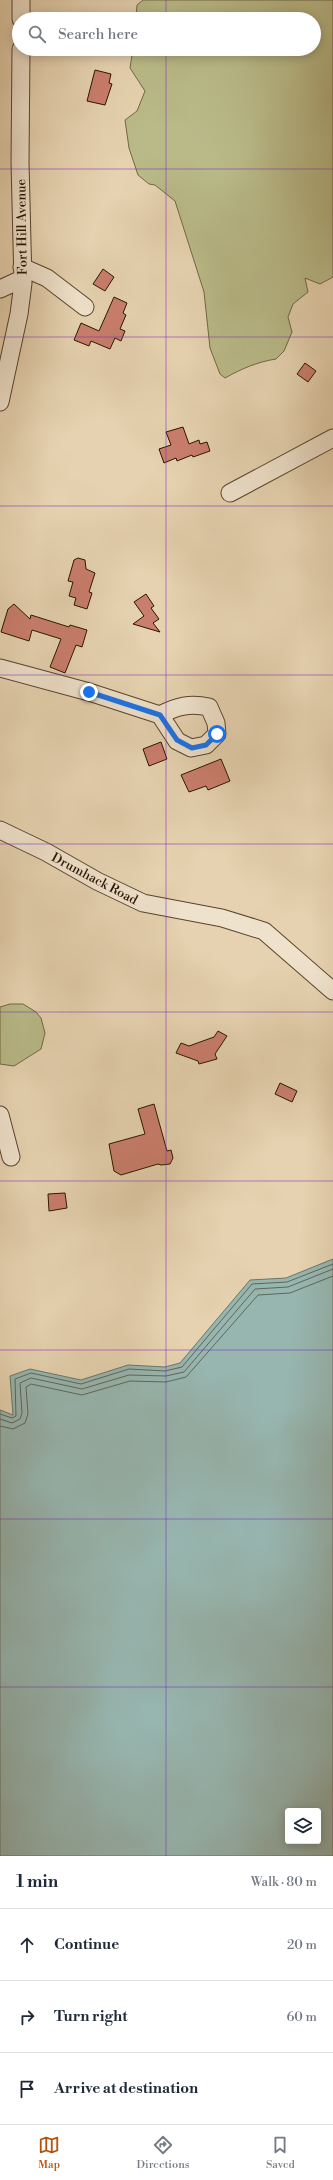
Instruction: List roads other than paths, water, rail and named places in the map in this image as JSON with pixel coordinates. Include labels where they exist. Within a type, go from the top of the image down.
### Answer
[{"type":"street","points":[[21,0],[21,12]]},
{"type":"street","name":"Fort Hill Avenue","points":[[0,402],[19,314],[22,273],[21,56]]},
{"type":"street","points":[[0,289],[22,273],[47,278],[85,306]]},
{"type":"street","points":[[230,493],[333,438]]},
{"type":"street","points":[[0,668],[89,692],[160,715]]},
{"type":"street","name":"Drumhack Road","points":[[0,830],[46,852],[97,881],[143,903],[222,918],[264,931],[333,991]]},
{"type":"street","points":[[0,1115],[12,1157]]},
{"type":"water","points":[[333,1259],[333,1856],[0,1856],[0,1410],[13,1415],[10,1376],[30,1369],[81,1380],[128,1365],[165,1367],[180,1363],[250,1280],[286,1278]]}]
